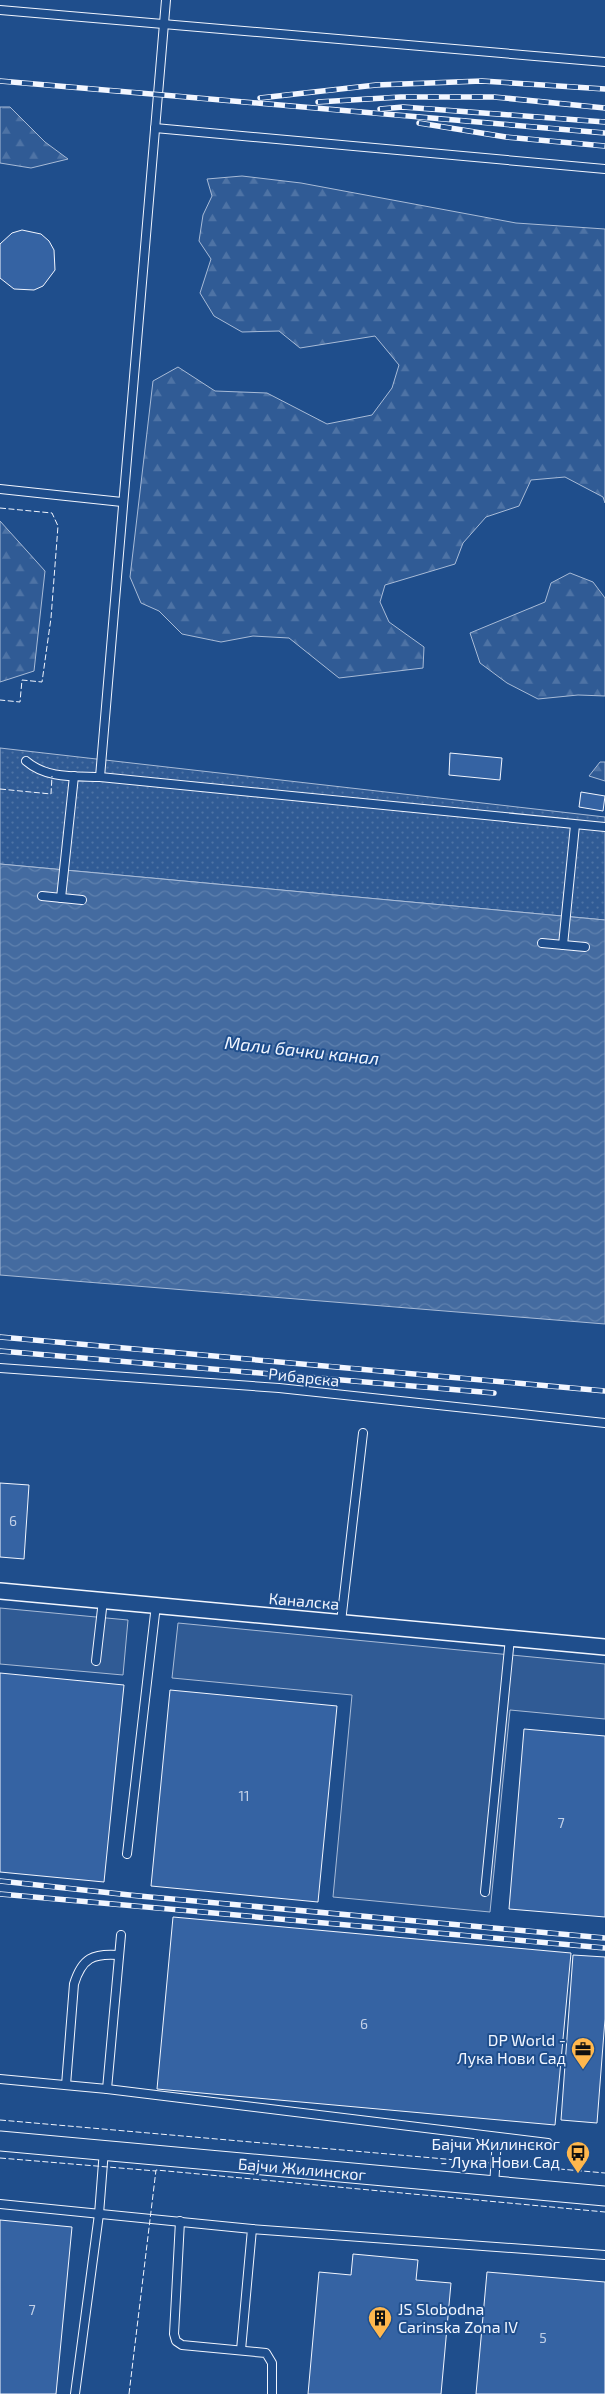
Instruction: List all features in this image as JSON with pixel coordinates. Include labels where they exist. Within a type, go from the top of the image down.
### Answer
[{"type":"street","name":"Каналска","points":[[0,1591],[605,1647]]},
{"type":"street","name":"Бајчи Жилинског","points":[[0,2141],[605,2196]]},
{"type":"lane","points":[[100,777],[166,0]]},
{"type":"lane","points":[[0,10],[164,26],[605,62]]},
{"type":"lane","points":[[155,128],[605,169]]},
{"type":"lane","points":[[0,489],[122,502]]},
{"type":"lane","points":[[26,761],[34,768],[48,774],[100,777],[605,827]]},
{"type":"lane","points":[[61,898],[74,776]]},
{"type":"lane","points":[[563,945],[575,825]]},
{"type":"lane","points":[[42,896],[82,900]]},
{"type":"lane","points":[[542,943],[585,947]]},
{"type":"lane","name":"Рибарска","points":[[0,1368],[279,1388],[605,1423]]},
{"type":"lane","points":[[342,1622],[364,1433]]},
{"type":"lane","points":[[96,1661],[103,1600]]},
{"type":"lane","points":[[126,1854],[156,1605]]},
{"type":"lane","points":[[485,1892],[510,1638]]},
{"type":"lane","points":[[107,2089],[121,1935]]},
{"type":"lane","points":[[66,2085],[74,1984],[78,1972],[84,1962],[93,1956],[105,1954],[119,1955]]},
{"type":"lane","points":[[0,2079],[107,2089],[548,2143]]},
{"type":"lane","points":[[494,2186],[497,2138]]},
{"type":"lane","points":[[75,2394],[99,2214],[104,2150]]},
{"type":"lane","points":[[0,2204],[252,2229],[605,2255]]},
{"type":"lane","points":[[180,2221],[174,2334],[176,2341],[182,2345],[259,2350],[266,2353],[270,2358],[273,2369],[272,2394]]},
{"type":"lane","points":[[242,2350],[252,2229]]},
{"type":"green space","points":[[0,107],[10,107],[45,142],[68,159],[31,168],[0,163]]},
{"type":"green space","points":[[242,176],[301,183],[516,223],[605,229],[605,503],[603,497],[565,477],[531,480],[519,506],[486,517],[463,543],[455,564],[385,585],[380,602],[389,622],[424,647],[423,668],[339,678],[289,638],[253,636],[221,642],[182,634],[159,611],[141,603],[130,577],[153,381],[178,367],[215,391],[267,393],[327,424],[372,415],[392,388],[399,365],[375,336],[300,348],[279,331],[242,332],[214,316],[200,293],[211,259],[199,241],[203,215],[212,196],[207,179]]},
{"type":"green space","points":[[0,521],[45,571],[34,671],[0,682]]},
{"type":"green space","points":[[570,573],[593,582],[605,598],[605,696],[578,695],[538,699],[507,683],[480,663],[470,633],[545,602],[551,583]]},
{"type":"green space","points":[[0,748],[605,817],[605,920],[0,864]]},
{"type":"green space","points":[[600,762],[605,762],[605,781],[589,776]]},
{"type":"shaded area","points":[[0,1608],[128,1620],[123,1675],[0,1664]]},
{"type":"shaded area","points":[[178,1623],[605,1664],[605,1719],[510,1710],[490,1912],[333,1897],[352,1695],[172,1678]]},
{"type":"water","name":"Мали бачки канал","points":[[0,864],[605,920],[605,1324],[0,1275]]},
{"type":"building","points":[[22,230],[41,234],[49,241],[54,250],[55,270],[43,286],[34,290],[14,289],[0,278],[0,244],[12,233]]},
{"type":"building","points":[[450,753],[502,758],[500,780],[449,775]]},
{"type":"building","points":[[581,792],[605,796],[603,811],[579,807]]},
{"type":"building","points":[[0,1483],[29,1485],[24,1559],[0,1557]]},
{"type":"building","points":[[0,1673],[124,1685],[104,1882],[0,1872]]},
{"type":"building","points":[[170,1690],[337,1706],[318,1902],[151,1886]]},
{"type":"building","points":[[524,1729],[605,1736],[605,1917],[509,1909]]},
{"type":"building","points":[[173,1917],[571,1953],[555,2125],[157,2089]]},
{"type":"building","name":"DP World - Лука Нови Сад","points":[[573,1955],[605,1957],[605,2019],[597,2123],[561,2120]]},
{"type":"building","points":[[0,2220],[72,2227],[56,2394],[0,2394]]},
{"type":"building","name":"JS Slobodna Carinska Zona IV","points":[[353,2254],[418,2260],[416,2280],[451,2283],[441,2394],[308,2394],[319,2272],[351,2275]]},
{"type":"building","points":[[487,2272],[605,2282],[605,2394],[476,2394]]},
{"type":"railway","points":[[0,81],[605,133]]},
{"type":"railway","points":[[260,98],[376,85],[482,81],[605,89]]},
{"type":"railway","points":[[318,102],[401,97],[494,97],[605,108]]},
{"type":"railway","points":[[380,109],[403,107],[605,122]]},
{"type":"railway","points":[[419,123],[506,137],[605,146]]},
{"type":"railway","points":[[0,1337],[605,1391]]},
{"type":"railway","points":[[0,1351],[494,1393]]},
{"type":"railway","points":[[0,1881],[139,1896],[605,1938]]},
{"type":"railway","points":[[0,1894],[605,1948]]},
{"type":"fence","points":[[0,508],[52,513],[58,526],[51,618],[42,682],[22,680],[20,702],[0,700]]},
{"type":"fence","points":[[0,789],[51,794],[52,776]]},
{"type":"fence","points":[[0,2120],[605,2173]]},
{"type":"fence","points":[[0,2158],[156,2171]]},
{"type":"fence","points":[[129,2394],[156,2170],[605,2212]]},
{"type":"place","name":"DP World - Лука Нови Сад","points":[[583,2070]]},
{"type":"place","name":"Бајчи Жилинског - Лука Нови Сад","points":[[578,2174]]},
{"type":"place","name":"JS Slobodna Carinska Zona IV","points":[[380,2339]]}]
